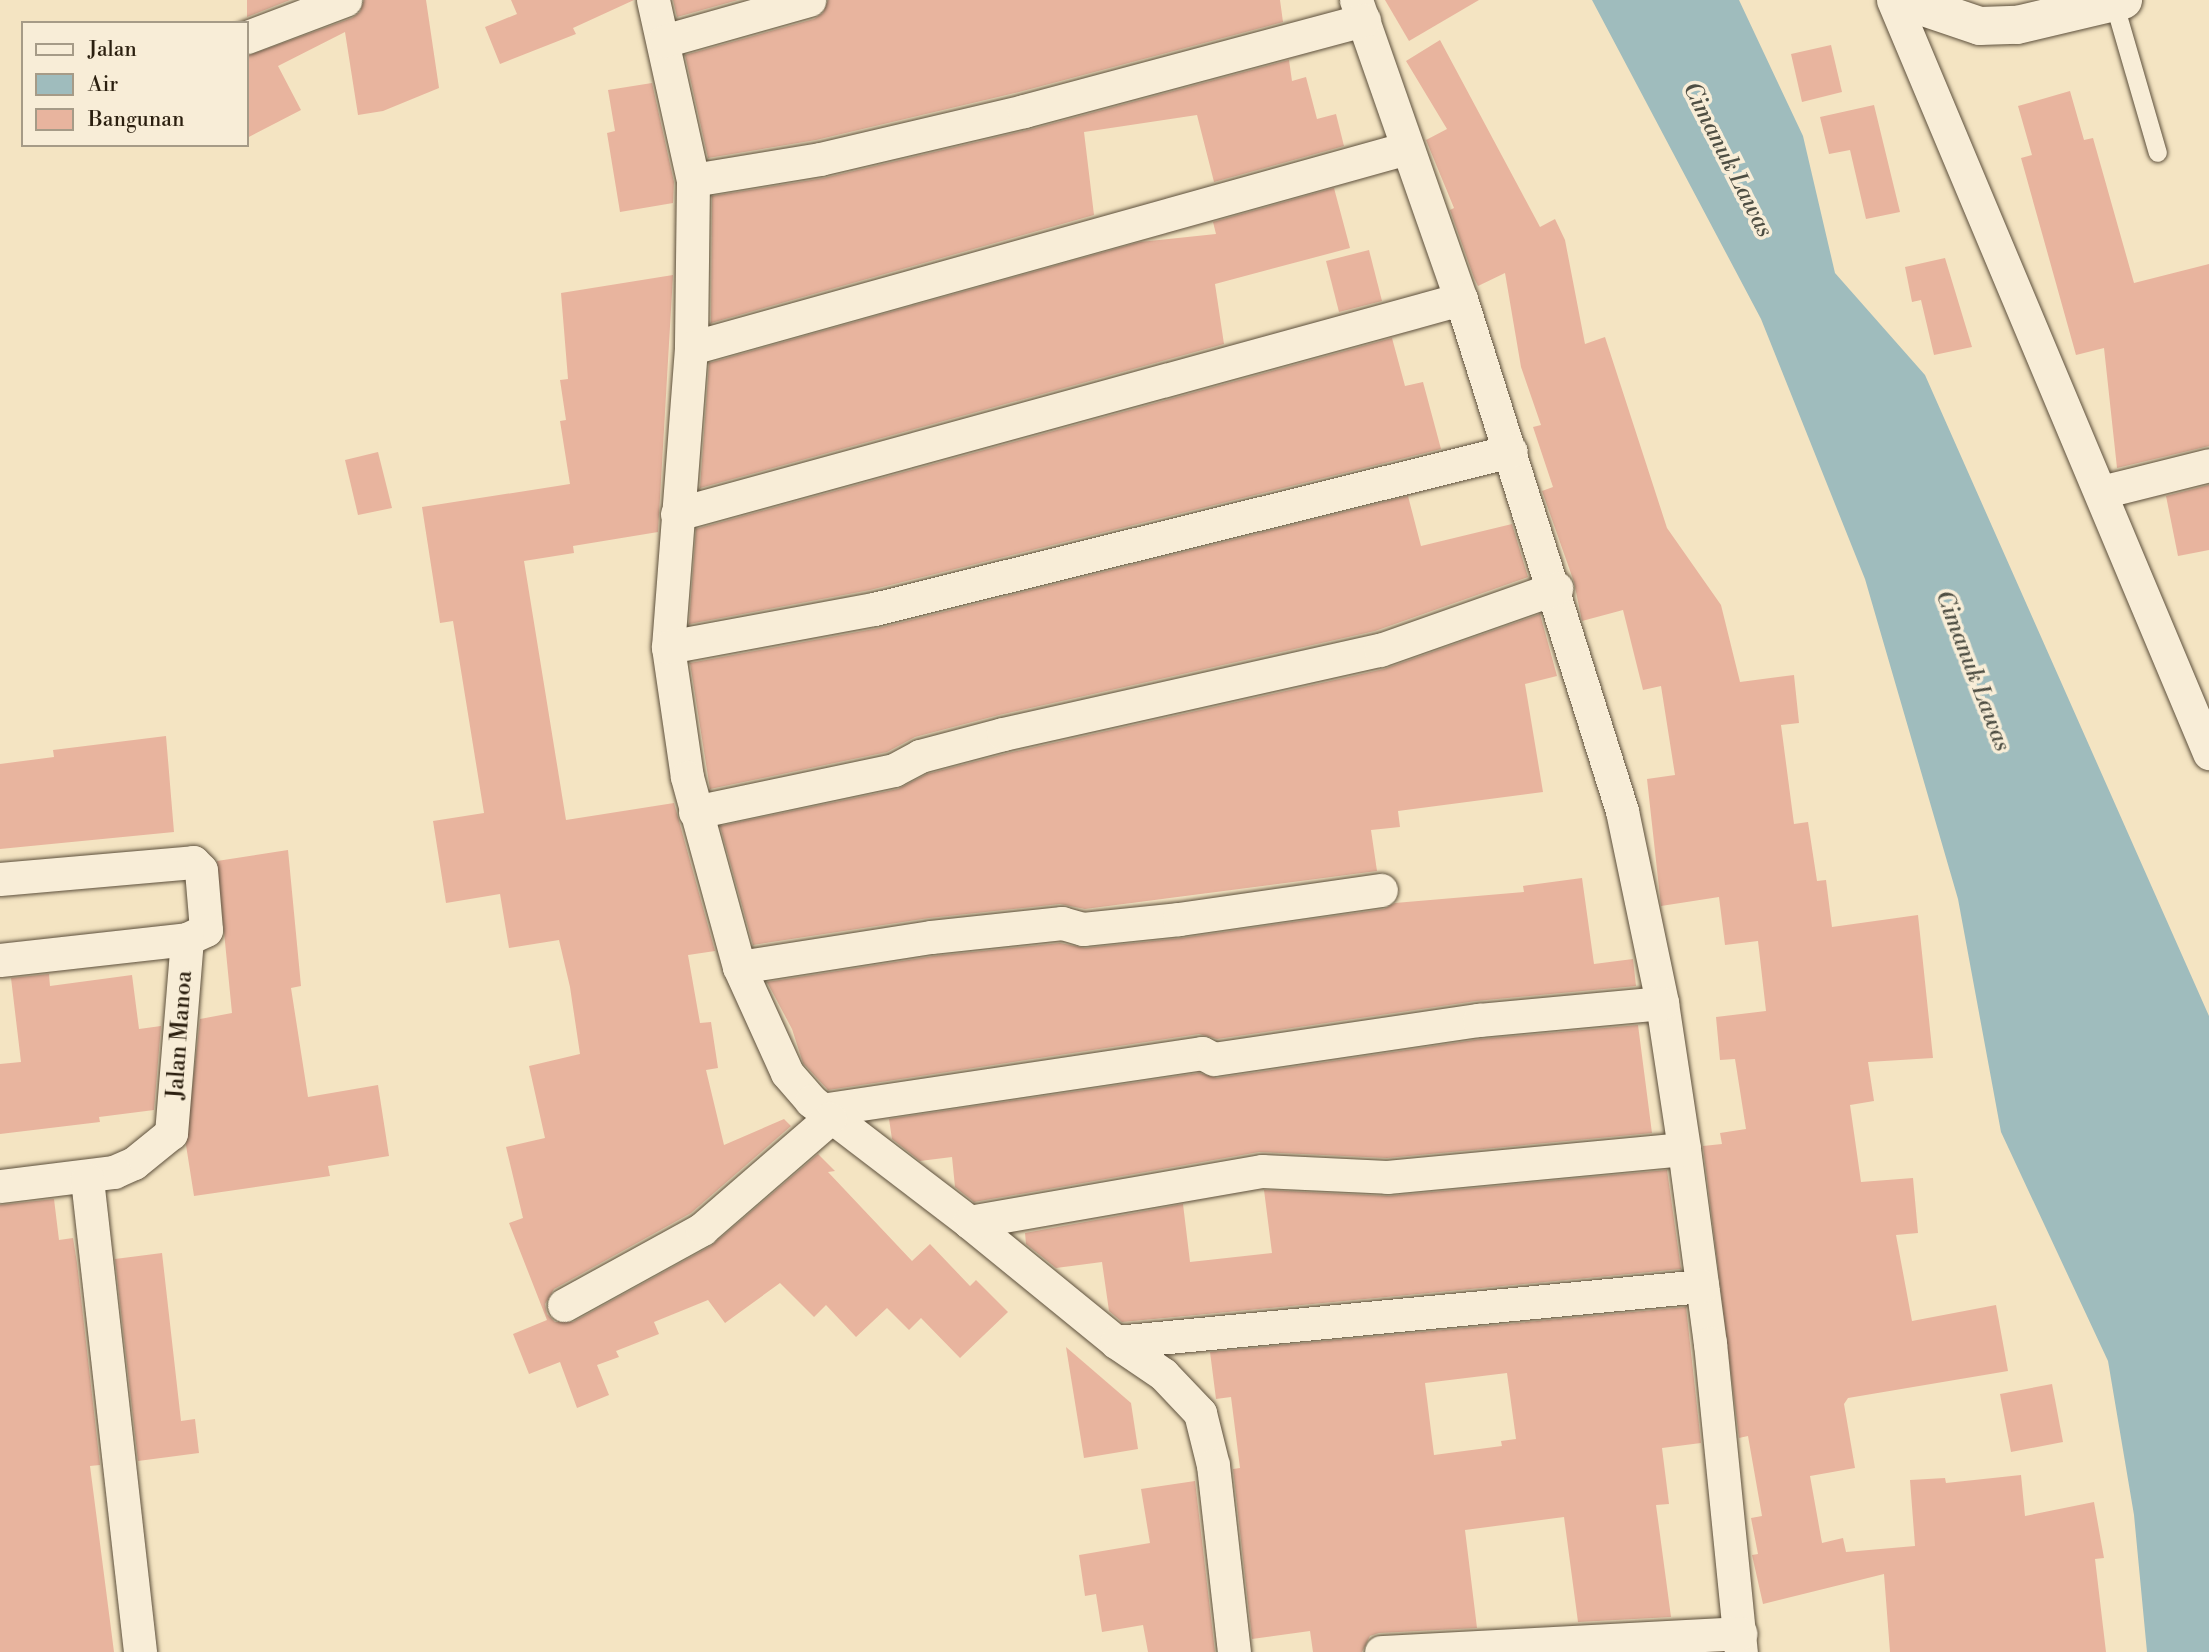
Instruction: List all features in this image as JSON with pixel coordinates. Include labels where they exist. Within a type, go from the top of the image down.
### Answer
[{"type":"street","points":[[248,37],[345,0]]},
{"type":"street","points":[[653,0],[693,180],[691,348],[667,647],[675,713],[695,812],[739,967],[787,1073],[826,1114],[969,1222],[1116,1342],[1163,1374],[1200,1413],[1213,1465],[1234,1652]]},
{"type":"street","points":[[664,41],[809,0]]},
{"type":"street","points":[[1893,0],[2101,492],[2196,686],[2209,753]]},
{"type":"street","points":[[1903,0],[1980,26],[2017,25],[2119,1]]},
{"type":"street","points":[[693,180],[820,159],[1024,111],[1360,10],[1511,450],[1556,588],[1622,811],[1662,1003],[1684,1149],[1702,1286],[1741,1643],[1381,1652]]},
{"type":"street","points":[[691,348],[1407,148]]},
{"type":"street","points":[[677,514],[1461,299]]},
{"type":"street","points":[[667,647],[874,609],[1511,450]]},
{"type":"street","points":[[2101,492],[2209,465]]},
{"type":"street","points":[[695,812],[894,770],[920,756],[1003,734],[1380,650],[1556,588]]},
{"type":"street","points":[[0,878],[193,862],[201,870],[206,930],[187,939]]},
{"type":"street","points":[[739,967],[931,937],[1062,923],[1083,929],[1381,890]]},
{"type":"street","name":"Jalan Manoa","points":[[0,960],[187,939],[171,1133],[134,1163],[87,1179],[0,1186]]},
{"type":"street","points":[[564,1305],[702,1229],[826,1114],[1202,1054],[1214,1059],[1479,1020],[1662,1003]]},
{"type":"street","points":[[969,1222],[1262,1171],[1387,1177],[1684,1149]]},
{"type":"street","points":[[87,1179],[140,1652]]},
{"type":"street","points":[[1116,1342],[1702,1286]]},
{"type":"lane","points":[[2119,1],[2158,153]]},
{"type":"water","name":"Cimanuk Lawas","points":[[1592,0],[1739,0],[1803,136],[1835,273],[1925,375],[2209,1016],[2209,1652],[2147,1652],[2134,1515],[2108,1361],[2001,1132],[1958,899],[1865,579],[1761,319]]},
{"type":"building","points":[[247,0],[290,0],[247,17]]},
{"type":"building","points":[[364,0],[426,0],[439,88],[383,111],[358,115],[345,32],[278,66],[301,110],[248,137],[248,56],[352,18],[360,12]]},
{"type":"building","points":[[511,0],[634,0],[573,28],[576,34],[500,64],[485,27],[517,14]]},
{"type":"building","points":[[673,0],[738,0],[677,17]]},
{"type":"building","points":[[828,0],[1280,0],[1283,22],[1019,92],[816,140],[708,158],[685,55],[814,19],[823,13]]},
{"type":"building","points":[[1385,0],[1479,0],[1409,41]]},
{"type":"building","points":[[1440,40],[1540,227],[1555,219],[1565,240],[1585,344],[1605,337],[1667,528],[1721,605],[1740,682],[1794,675],[1799,723],[1781,725],[1794,824],[1808,822],[1817,881],[1826,880],[1832,927],[1918,915],[1933,1058],[1868,1062],[1874,1101],[1850,1105],[1861,1182],[1913,1178],[1918,1233],[1896,1235],[1912,1321],[1996,1305],[2008,1371],[1848,1398],[1844,1404],[1855,1468],[1810,1476],[1822,1543],[1843,1538],[1846,1552],[1915,1546],[1910,1480],[1945,1478],[1946,1483],[2021,1475],[2025,1516],[2094,1502],[2104,1558],[2095,1559],[2106,1652],[1890,1652],[1884,1574],[1763,1604],[1752,1555],[1758,1554],[1751,1518],[1762,1516],[1748,1436],[1739,1438],[1703,1146],[1722,1144],[1720,1133],[1746,1129],[1735,1059],[1720,1060],[1716,1017],[1766,1011],[1758,941],[1725,945],[1719,897],[1661,906],[1647,779],[1675,775],[1661,686],[1643,690],[1623,610],[1582,621],[1574,582],[1542,491],[1553,487],[1533,427],[1541,425],[1521,367],[1505,273],[1478,286],[1474,278],[1450,210],[1454,208],[1426,140],[1447,129],[1406,61]]},
{"type":"building","points":[[1831,45],[1842,92],[1802,102],[1791,54]]},
{"type":"building","points":[[1289,60],[1292,81],[1306,77],[1317,119],[1336,114],[1344,146],[1214,182],[1197,115],[1084,132],[1094,215],[711,323],[712,196],[824,178],[1028,130]]},
{"type":"building","points":[[652,83],[674,182],[673,203],[620,212],[607,133],[615,131],[608,90]]},
{"type":"building","points":[[2070,91],[2084,140],[2093,138],[2134,283],[2209,264],[2209,446],[2117,468],[2104,348],[2076,355],[2021,158],[2032,155],[2018,106]]},
{"type":"building","points":[[1874,105],[1900,212],[1866,219],[1850,150],[1829,154],[1820,117]]},
{"type":"building","points":[[1334,188],[1350,248],[1215,284],[1224,344],[700,488],[709,363],[1140,242],[1216,234],[1213,222]]},
{"type":"building","points":[[1369,250],[1382,301],[1339,312],[1326,261]]},
{"type":"building","points":[[1945,258],[1972,347],[1934,355],[1921,300],[1912,302],[1905,267]]},
{"type":"building","points":[[673,275],[658,532],[573,546],[574,553],[524,561],[566,820],[674,803],[715,951],[688,955],[700,1023],[711,1022],[718,1068],[706,1070],[724,1145],[784,1119],[791,1126],[691,1213],[554,1289],[545,1304],[547,1314],[555,1322],[573,1322],[711,1246],[818,1154],[835,1171],[828,1172],[912,1261],[930,1244],[970,1286],[976,1280],[1008,1312],[960,1358],[921,1318],[909,1330],[887,1308],[856,1337],[826,1305],[814,1317],[780,1283],[725,1323],[708,1300],[654,1322],[659,1334],[616,1351],[619,1357],[597,1365],[609,1395],[577,1408],[560,1362],[529,1374],[513,1334],[547,1320],[509,1223],[523,1218],[506,1147],[545,1138],[529,1066],[580,1054],[570,987],[559,940],[509,948],[500,894],[446,903],[433,821],[484,813],[453,621],[440,623],[422,507],[570,484],[560,421],[566,420],[560,380],[568,379],[561,293]]},
{"type":"building","points":[[1392,338],[1405,386],[1423,382],[1441,449],[870,590],[689,624],[696,529]]},
{"type":"building","points":[[378,452],[392,508],[358,515],[345,460]]},
{"type":"building","points":[[2209,485],[2209,550],[2178,556],[2166,496]]},
{"type":"building","points":[[1408,496],[1421,546],[1512,524],[1528,577],[1375,631],[999,715],[915,737],[887,752],[710,789],[690,663],[879,628]]},
{"type":"building","points":[[1540,614],[1557,676],[1525,684],[1543,792],[1398,811],[1400,827],[1371,830],[1377,871],[1085,909],[1060,904],[929,918],[753,945],[720,826],[898,789],[927,774],[1008,753],[1384,669]]},
{"type":"building","points":[[166,736],[174,832],[0,849],[0,764],[54,757],[53,750]]},
{"type":"building","points":[[288,850],[301,986],[291,988],[308,1097],[378,1085],[389,1156],[328,1166],[330,1176],[194,1196],[186,1145],[200,1019],[232,1013],[217,861]]},
{"type":"building","points":[[1582,878],[1594,964],[1633,959],[1636,986],[1476,1001],[1217,1039],[1199,1034],[828,1090],[803,1063],[792,1029],[767,982],[934,956],[1060,943],[1085,948],[1182,938],[1384,909],[1395,903],[1524,892],[1523,886]]},
{"type":"building","points":[[49,974],[50,986],[132,975],[139,1029],[161,1026],[154,1110],[99,1117],[100,1122],[0,1134],[0,1064],[21,1062],[11,978]]},
{"type":"building","points":[[1638,1025],[1652,1133],[1387,1158],[1259,1152],[974,1202],[955,1187],[952,1157],[920,1161],[892,1139],[889,1119],[1199,1073],[1217,1078],[1481,1039]]},
{"type":"building","points":[[1667,1170],[1681,1269],[1122,1322],[1109,1311],[1102,1262],[1056,1268],[1026,1244],[1025,1233],[1183,1204],[1190,1262],[1272,1253],[1264,1190],[1389,1196]]},
{"type":"building","points":[[54,1199],[59,1240],[73,1238],[77,1263],[100,1465],[90,1466],[114,1652],[0,1652],[0,1205]]},
{"type":"building","points":[[162,1253],[181,1421],[195,1419],[199,1453],[138,1461],[115,1259]]},
{"type":"building","points":[[1686,1307],[1701,1443],[1662,1448],[1669,1504],[1656,1505],[1671,1617],[1578,1622],[1564,1517],[1465,1530],[1477,1628],[1379,1633],[1370,1636],[1362,1652],[1313,1652],[1310,1631],[1252,1639],[1233,1469],[1240,1468],[1231,1397],[1216,1399],[1210,1352]],"holes":[[[1507,1373],[1516,1439],[1501,1441],[1502,1446],[1434,1455],[1425,1383]]]},
{"type":"building","points":[[1066,1347],[1131,1403],[1138,1449],[1084,1458]]},
{"type":"building","points":[[2052,1384],[2063,1442],[2011,1452],[2000,1394]]},
{"type":"building","points":[[1195,1481],[1215,1652],[1148,1652],[1143,1625],[1102,1632],[1096,1594],[1085,1596],[1079,1555],[1150,1543],[1141,1489]]}]
